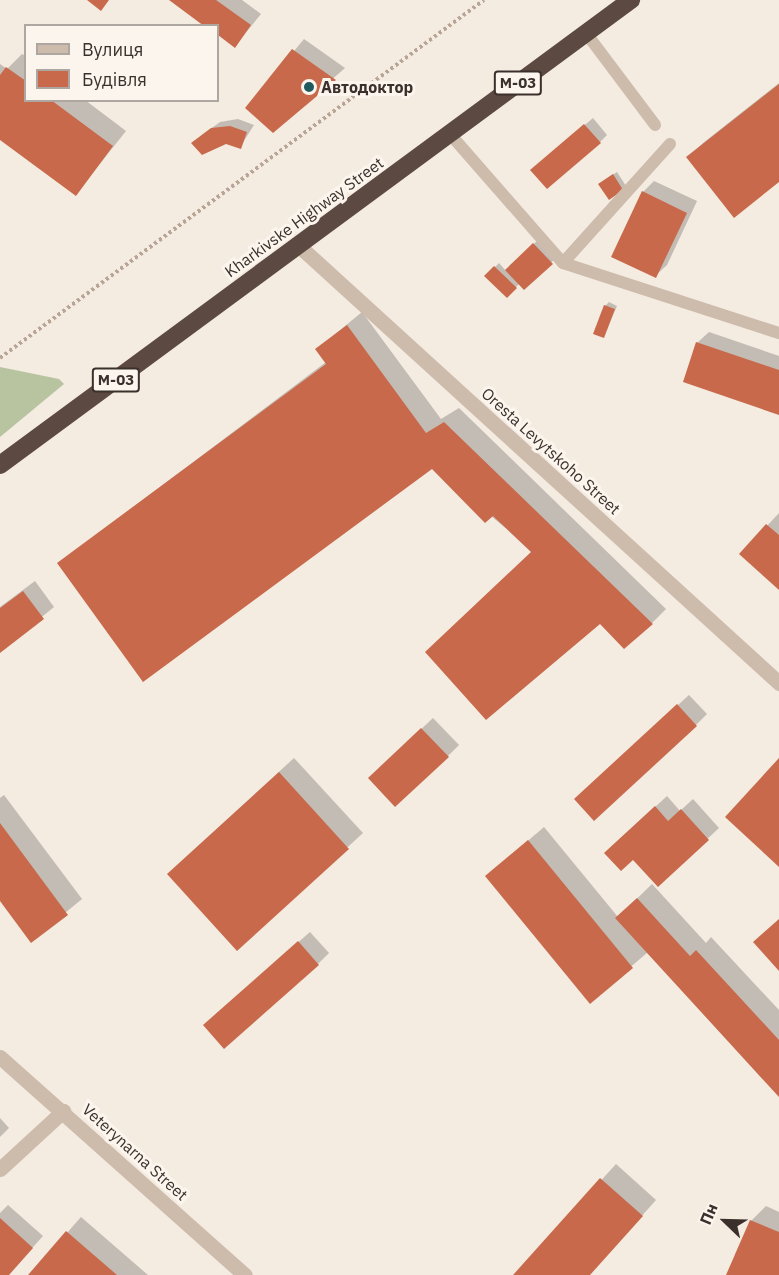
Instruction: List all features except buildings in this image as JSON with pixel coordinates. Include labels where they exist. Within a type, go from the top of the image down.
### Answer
[{"type":"highway","name":"Kharkivske Highway Street","points":[[0,465],[631,0]]},
{"type":"street","name":"Oresta Levytskoho Street","points":[[298,245],[779,683]]},
{"type":"street","name":"Veterynarna Street","points":[[0,1057],[244,1275]]},
{"type":"street","points":[[0,1169],[63,1111]]},
{"type":"lane","points":[[586,33],[655,125]]},
{"type":"lane","points":[[450,134],[563,263],[779,333]]},
{"type":"lane","points":[[563,263],[670,144]]},
{"type":"path","points":[[0,358],[484,0]]},
{"type":"green space","points":[[0,367],[59,379],[64,384],[0,437]]},
{"type":"place","name":"Автодоктор","points":[[309,87]]}]
